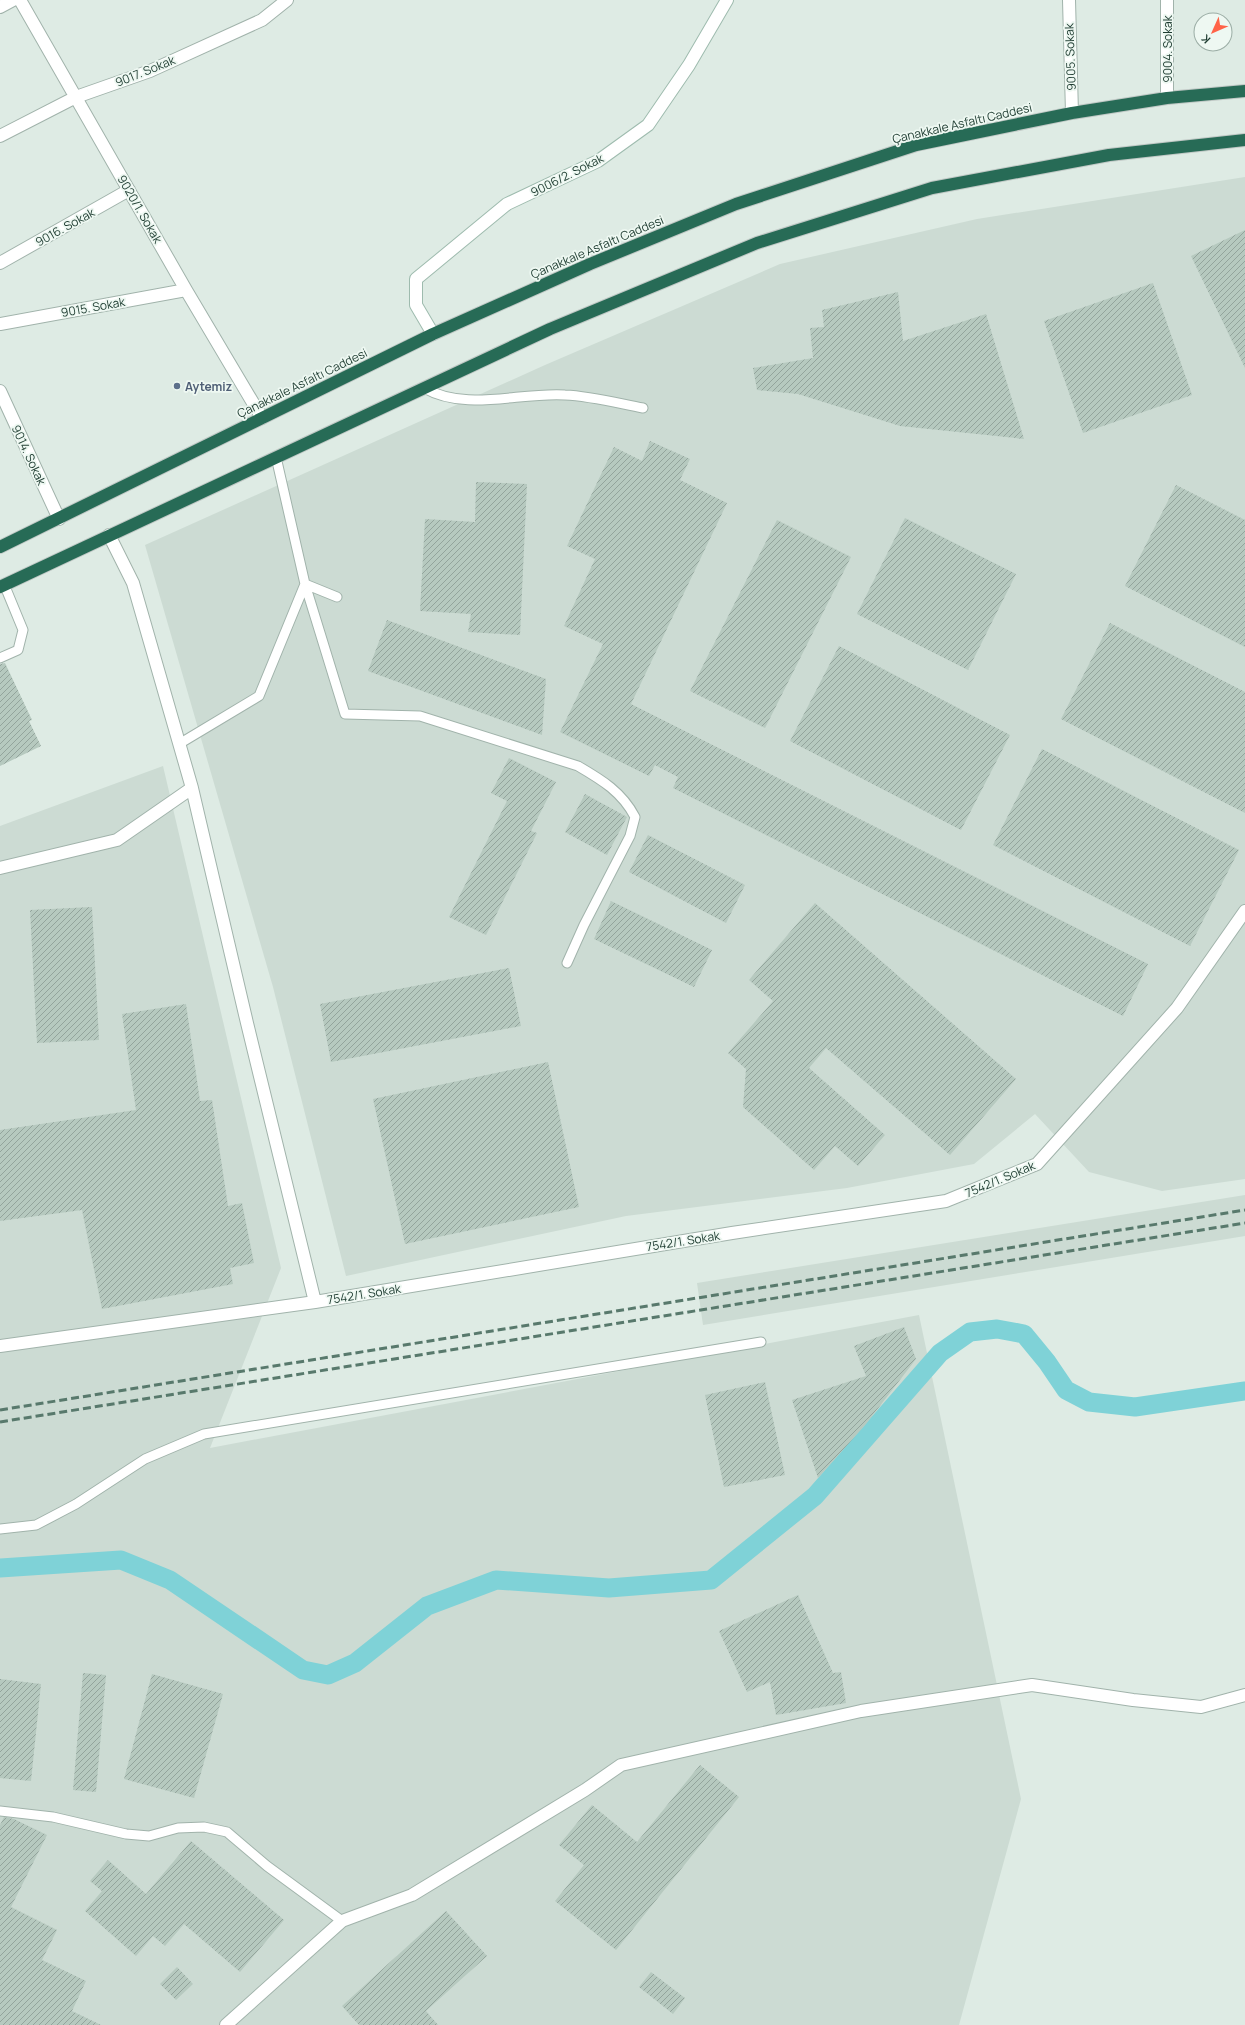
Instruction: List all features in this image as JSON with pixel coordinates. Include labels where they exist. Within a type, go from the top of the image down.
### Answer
[{"type":"highway","name":"Çanakkale Asfaltı Caddesi","points":[[0,547],[432,334],[590,264],[736,204],[916,145],[1072,113],[1167,98],[1245,91]]},
{"type":"highway","points":[[2,586],[550,329],[757,243],[932,188],[1109,155],[1245,140]]},
{"type":"street","points":[[0,7],[13,0]]},
{"type":"street","name":"9020/1. Sokak","points":[[20,0],[186,290],[262,418]]},
{"type":"street","name":"9017. Sokak","points":[[0,136],[76,97],[150,71],[262,20],[287,0]]},
{"type":"street","name":"9006/2. Sokak","points":[[432,334],[416,305],[416,279],[507,204],[598,161],[648,125],[689,65],[727,0]]},
{"type":"street","name":"9005. Sokak","points":[[1069,0],[1072,113]]},
{"type":"street","name":"9004. Sokak","points":[[1167,0],[1167,98]]},
{"type":"street","name":"9016. Sokak","points":[[0,263],[129,190]]},
{"type":"street","name":"9015. Sokak","points":[[0,324],[186,290]]},
{"type":"street","name":"9014. Sokak","points":[[0,391],[59,519]]},
{"type":"street","points":[[109,536],[133,583],[192,788],[315,1302]]},
{"type":"street","points":[[0,868],[117,840],[192,788]]},
{"type":"street","name":"7542/1. Sokak","points":[[0,1346],[315,1302],[732,1232],[946,1201],[1037,1164],[1177,1008],[1245,911]]},
{"type":"street","points":[[226,2025],[342,1921],[412,1894],[585,1790],[621,1765],[861,1711],[1032,1685],[1133,1700],[1201,1707],[1245,1694]]},
{"type":"lane","points":[[424,388],[433,393],[453,398],[484,399],[530,395],[566,395],[643,408]]},
{"type":"lane","points":[[276,457],[305,584],[345,714],[420,716],[578,766],[598,778],[628,803],[635,817],[630,836],[584,925],[567,963]]},
{"type":"lane","points":[[305,584],[337,597]]},
{"type":"lane","points":[[179,744],[259,696],[305,584]]},
{"type":"lane","points":[[0,658],[18,650],[23,630],[2,586]]},
{"type":"lane","points":[[0,1529],[36,1525],[76,1504],[145,1459],[204,1434],[761,1342]]},
{"type":"lane","points":[[0,1811],[53,1816],[126,1834],[149,1836],[178,1828],[204,1827],[227,1832],[267,1866],[342,1921]]},
{"type":"shaded area","points":[[1245,177],[1245,1179],[1162,1191],[1089,1172],[1035,1114],[974,1164],[847,1188],[626,1216],[346,1276],[273,987],[145,545],[545,365],[780,264],[977,219]]},
{"type":"shaded area","points":[[163,766],[281,1268],[210,1448],[919,1315],[1021,1799],[959,2025],[0,2025],[0,826]]},
{"type":"shaded area","points":[[1245,1195],[1245,1236],[703,1325],[697,1283]]},
{"type":"building","points":[[1245,230],[1245,368],[1191,256]]},
{"type":"building","points":[[1153,283],[1192,395],[1083,433],[1044,321]]},
{"type":"building","points":[[898,292],[903,341],[986,314],[1024,439],[900,426],[798,394],[757,390],[753,368],[813,358],[810,328],[824,327],[822,310]]},
{"type":"building","points":[[650,441],[690,459],[680,480],[727,503],[631,704],[1148,964],[1123,1016],[673,788],[678,777],[655,765],[649,776],[560,732],[603,644],[564,626],[595,559],[567,546],[614,447],[642,461]]},
{"type":"building","points":[[476,482],[527,484],[520,635],[468,632],[471,614],[420,611],[425,519],[475,522]]},
{"type":"building","points":[[1176,485],[1245,520],[1245,647],[1125,586]]},
{"type":"building","points":[[905,518],[1016,574],[968,670],[857,614]]},
{"type":"building","points":[[777,520],[851,557],[765,728],[690,691]]},
{"type":"building","points":[[387,620],[546,679],[542,735],[368,671]]},
{"type":"building","points":[[1110,623],[1245,692],[1245,813],[1061,719]]},
{"type":"building","points":[[839,646],[1010,735],[961,830],[790,741]]},
{"type":"building","points":[[5,663],[32,720],[29,721],[41,746],[0,766],[0,664]]},
{"type":"building","points":[[1042,749],[1239,850],[1190,946],[993,845]]},
{"type":"building","points":[[509,758],[556,782],[531,831],[537,833],[486,935],[449,917],[507,801],[491,793]]},
{"type":"building","points":[[585,794],[627,817],[607,855],[565,832]]},
{"type":"building","points":[[648,835],[745,885],[726,923],[629,872]]},
{"type":"building","points":[[611,901],[712,950],[694,987],[594,939]]},
{"type":"building","points":[[815,903],[1016,1079],[950,1155],[826,1048],[809,1068],[885,1135],[858,1166],[835,1146],[814,1170],[743,1107],[746,1069],[728,1053],[773,1001],[749,980]]},
{"type":"building","points":[[92,907],[99,1040],[37,1043],[30,910]]},
{"type":"building","points":[[509,968],[521,1026],[331,1062],[320,1004]]},
{"type":"building","points":[[186,1004],[200,1101],[212,1100],[228,1206],[242,1203],[254,1263],[230,1268],[233,1284],[102,1309],[82,1210],[0,1221],[0,1130],[136,1110],[122,1014]]},
{"type":"building","points":[[548,1062],[579,1207],[405,1244],[373,1099]]},
{"type":"building","points":[[904,1327],[916,1359],[866,1424],[818,1478],[792,1400],[866,1376],[854,1346]]},
{"type":"building","points":[[765,1382],[785,1475],[724,1487],[705,1395]]},
{"type":"building","points":[[798,1595],[833,1673],[841,1672],[846,1703],[776,1715],[770,1682],[747,1692],[719,1631]]},
{"type":"building","points":[[83,1673],[106,1675],[96,1792],[73,1790]]},
{"type":"building","points":[[152,1674],[223,1694],[194,1798],[124,1779]]},
{"type":"building","points":[[0,1679],[41,1684],[31,1781],[0,1778]]},
{"type":"building","points":[[700,1765],[739,1797],[616,1950],[555,1901],[584,1865],[559,1845],[592,1805],[637,1842]]},
{"type":"building","points":[[4,1817],[14,1819],[47,1835],[11,1907],[57,1930],[42,1960],[86,1981],[72,2011],[101,2025],[0,2025],[0,1825]]},
{"type":"building","points":[[191,1841],[284,1920],[240,1972],[184,1924],[165,1946],[153,1936],[136,1956],[85,1911],[102,1891],[90,1881],[108,1860],[146,1894]]},
{"type":"building","points":[[446,1911],[487,1956],[426,2011],[438,2025],[359,2025],[342,2006]]},
{"type":"building","points":[[177,1967],[193,1984],[176,2000],[160,1984]]},
{"type":"building","points":[[651,1972],[685,1998],[673,2014],[639,1987]]},
{"type":"waterway","points":[[0,1568],[121,1560],[170,1580],[303,1670],[328,1675],[355,1663],[427,1606],[496,1580],[609,1588],[711,1580],[815,1496],[940,1353],[970,1332],[997,1329],[1024,1334],[1047,1362],[1066,1390],[1089,1402],[1135,1407],[1245,1391]]},
{"type":"railway","points":[[0,1410],[1245,1210]]},
{"type":"railway","points":[[0,1422],[1245,1223]]},
{"type":"place","name":"Aytemiz","points":[[177,386]]}]
